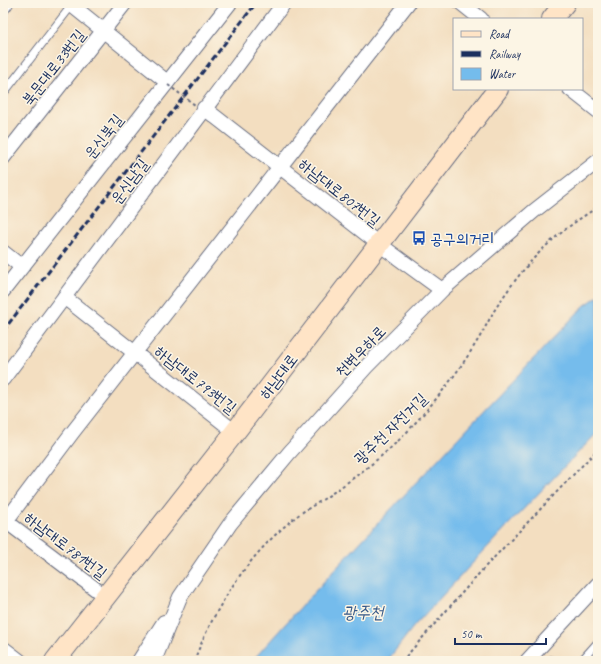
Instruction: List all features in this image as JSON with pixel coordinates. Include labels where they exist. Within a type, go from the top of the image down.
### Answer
[{"type":"street","points":[[3,7],[6,3]]},
{"type":"street","name":"북문대로33번길","points":[[3,158],[125,3]]},
{"type":"street","name":"운신북길","points":[[3,291],[230,3]]},
{"type":"street","name":"운신남길","points":[[3,380],[199,107],[284,3]]},
{"type":"street","name":"하남대로807번길","points":[[210,257],[408,3]]},
{"type":"street","points":[[461,3],[480,18]]},
{"type":"street","points":[[553,18],[565,3]]},
{"type":"street","name":"북문대로33번길","points":[[70,4],[168,83]]},
{"type":"street","name":"하남대로","points":[[55,661],[235,432],[497,90]]},
{"type":"street","points":[[571,90],[598,111]]},
{"type":"street","name":"하남대로807번길","points":[[199,107],[280,166],[379,244],[442,290]]},
{"type":"street","name":"천변우하로","points":[[139,661],[180,597],[230,524],[289,453],[366,367],[442,290],[534,211],[598,161]]},
{"type":"street","points":[[3,252],[22,266]]},
{"type":"street","name":"하남대로793번길","points":[[72,432],[210,257]]},
{"type":"street","name":"하남대로793번길","points":[[64,297],[235,432]]},
{"type":"street","name":"하남대로781번길","points":[[72,432],[4,520],[106,597]]},
{"type":"street","points":[[527,661],[598,584]]},
{"type":"street","name":"천변우하로","points":[[154,661],[180,597]]},
{"type":"street","points":[[3,648],[20,661]]},
{"type":"lane","points":[[3,94],[70,4]]},
{"type":"lane","points":[[581,661],[598,642]]},
{"type":"path","points":[[168,83],[199,107]]},
{"type":"path","name":"광주천 자전거길","points":[[194,661],[217,612],[252,559],[273,537],[297,516],[330,495],[368,467],[387,451],[415,423],[449,382],[482,333],[493,312],[535,257],[574,221],[598,207]]},
{"type":"path","points":[[402,661],[484,568],[598,449]]},
{"type":"water","name":"광주천","points":[[598,296],[598,432],[510,523],[414,626],[387,661],[252,661],[375,526],[458,438],[584,306]]},
{"type":"railway","points":[[3,331],[256,3]]},
{"type":"place","name":"공구의거리","points":[[419,238]]}]
